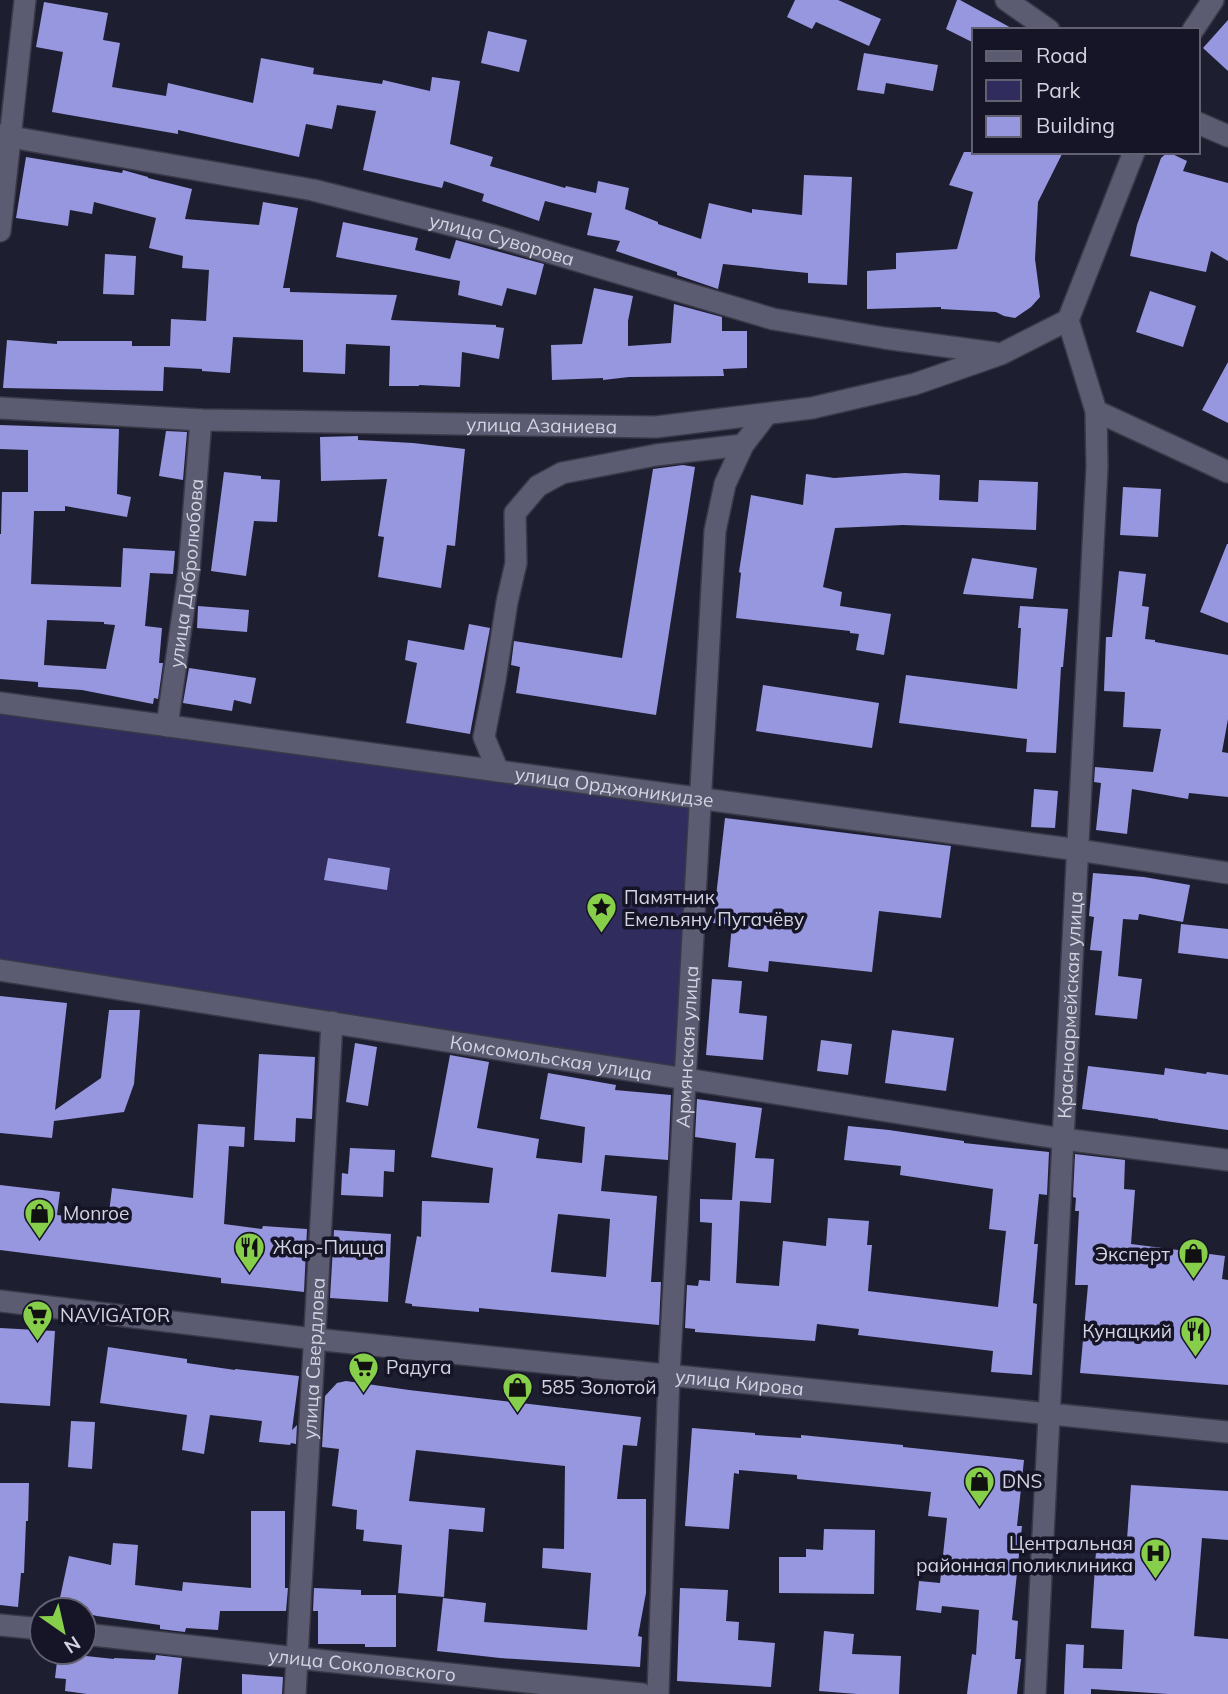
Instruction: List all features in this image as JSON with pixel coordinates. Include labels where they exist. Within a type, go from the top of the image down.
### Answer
[{"type":"street","points":[[0,231],[5,135],[24,0]]},
{"type":"street","points":[[1006,0],[1046,28]]},
{"type":"street","points":[[1194,28],[1213,0]]},
{"type":"street","points":[[1200,123],[1228,136]]},
{"type":"street","name":"улица Суворова","points":[[5,135],[313,190],[495,236],[773,318],[884,338],[1001,354]]},
{"type":"street","points":[[1068,320],[1134,154]]},
{"type":"street","name":"улица Азаниева","points":[[0,408],[201,420],[656,427],[812,408],[915,384],[1001,354],[1068,320]]},
{"type":"street","name":"Красноармейская улица","points":[[1035,1694],[1097,467],[1096,411],[1068,320]]},
{"type":"street","points":[[1096,411],[1228,472]]},
{"type":"street","name":"Армянская улица","points":[[658,1694],[669,1375],[715,531],[725,484],[743,445],[767,414]]},
{"type":"street","name":"улица Добролюбова","points":[[167,726],[189,571],[201,420]]},
{"type":"street","points":[[498,771],[484,737],[516,564],[515,513],[538,486],[562,473],[656,455],[743,445]]},
{"type":"street","name":"улица Орджоникидзе","points":[[0,703],[1228,873]]},
{"type":"street","name":"Комсомольская улица","points":[[0,970],[1063,1139],[1228,1160]]},
{"type":"street","name":"улица Свердлова","points":[[295,1694],[332,1022]]},
{"type":"street","name":"улица Кирова","points":[[0,1301],[314,1339],[1228,1432]]},
{"type":"street","points":[[0,1625],[28,1628]]},
{"type":"street","name":"улица Соколовского","points":[[98,1636],[642,1694]]},
{"type":"green space","points":[[0,703],[701,799],[686,1078],[0,970]]},
{"type":"building","points":[[795,0],[838,0],[881,19],[869,46],[816,22],[812,29],[787,17]]},
{"type":"building","points":[[957,0],[1011,28],[972,28],[972,42],[946,29]]},
{"type":"building","points":[[44,2],[108,13],[103,40],[120,43],[112,87],[166,96],[168,83],[253,103],[261,58],[314,68],[313,74],[382,84],[383,80],[430,91],[432,77],[460,81],[450,144],[493,157],[490,166],[565,188],[566,186],[596,193],[598,181],[629,188],[625,209],[701,239],[709,203],[752,213],[752,209],[802,215],[804,175],[852,177],[847,285],[808,283],[808,273],[723,264],[718,289],[616,251],[620,241],[587,235],[592,213],[545,201],[539,221],[482,201],[484,194],[444,181],[442,188],[363,170],[376,111],[337,105],[332,129],[306,124],[299,157],[178,130],[178,134],[52,112],[63,52],[36,47]]},
{"type":"building","points":[[1228,20],[1228,71],[1203,48]]},
{"type":"building","points":[[488,31],[527,40],[519,72],[481,63]]},
{"type":"building","points":[[864,53],[938,65],[933,91],[886,83],[884,94],[857,90]]},
{"type":"building","points":[[964,152],[1062,154],[1038,202],[1035,259],[1040,297],[1015,318],[996,312],[941,307],[867,309],[867,271],[896,269],[896,253],[957,249],[973,192],[949,185]]},
{"type":"building","points":[[1166,154],[1172,154],[1187,161],[1183,171],[1228,183],[1228,261],[1211,251],[1206,272],[1130,256],[1137,225],[1161,158]]},
{"type":"building","points":[[26,157],[122,173],[123,170],[192,189],[185,219],[259,225],[263,202],[298,208],[283,288],[290,288],[290,292],[397,295],[391,320],[496,325],[504,328],[499,359],[462,352],[460,387],[389,386],[390,346],[346,344],[345,374],[303,372],[303,340],[233,337],[230,373],[164,367],[163,391],[3,388],[7,340],[57,344],[57,341],[132,341],[132,346],[170,346],[171,319],[206,321],[209,270],[182,268],[183,256],[149,248],[156,218],[94,202],[92,214],[70,210],[68,226],[16,218]]},
{"type":"building","points":[[343,222],[418,238],[415,250],[450,259],[456,240],[544,264],[536,295],[507,288],[502,306],[458,295],[460,281],[336,257]]},
{"type":"building","points":[[105,254],[136,256],[134,295],[103,294]]},
{"type":"building","points":[[594,288],[633,296],[628,321],[628,346],[671,343],[674,304],[722,317],[722,331],[747,331],[747,368],[723,369],[724,376],[552,380],[551,345],[582,344]]},
{"type":"building","points":[[1150,291],[1196,306],[1183,347],[1136,332]]},
{"type":"building","points":[[1228,362],[1228,423],[1202,410]]},
{"type":"building","points":[[0,425],[119,429],[117,494],[131,497],[127,517],[65,506],[65,511],[34,511],[31,584],[121,587],[123,548],[175,551],[173,574],[150,573],[145,626],[162,628],[159,663],[163,663],[158,699],[154,698],[153,704],[82,690],[38,687],[38,682],[0,679],[2,492],[28,492],[28,450],[0,449]],"holes":[[[47,620],[104,622],[115,625],[106,669],[44,665]]]},
{"type":"building","points":[[166,431],[187,432],[183,480],[159,476]]},
{"type":"building","points":[[358,436],[358,440],[465,449],[455,546],[447,545],[441,588],[378,577],[384,537],[378,536],[387,479],[321,481],[320,437]]},
{"type":"building","points":[[683,465],[695,467],[656,715],[516,693],[520,667],[511,665],[514,641],[622,658],[653,469]]},
{"type":"building","points":[[224,472],[280,480],[277,522],[254,521],[246,576],[211,571]]},
{"type":"building","points":[[905,473],[940,475],[939,500],[978,502],[979,480],[1038,482],[1036,530],[903,525],[835,528],[823,587],[842,592],[840,606],[891,614],[884,655],[856,650],[859,634],[850,631],[736,618],[739,572],[751,495],[803,505],[806,474],[834,478]]},
{"type":"building","points":[[1123,487],[1161,489],[1158,537],[1120,535]]},
{"type":"building","points":[[1228,544],[1228,623],[1200,612]]},
{"type":"building","points":[[972,558],[1037,568],[1033,599],[963,594]]},
{"type":"building","points":[[1119,571],[1146,574],[1142,606],[1149,607],[1145,639],[1228,655],[1228,719],[1222,752],[1228,753],[1228,797],[1189,793],[1188,799],[1132,789],[1127,834],[1096,830],[1101,783],[1094,782],[1095,767],[1153,772],[1161,729],[1123,727],[1125,692],[1104,691],[1106,637],[1112,637]]},
{"type":"building","points":[[198,606],[249,610],[247,632],[197,628]]},
{"type":"building","points":[[1020,606],[1068,609],[1061,667],[1056,753],[1026,752],[1027,739],[899,723],[906,675],[1017,689]]},
{"type":"building","points":[[469,624],[490,628],[470,734],[406,723],[417,663],[405,660],[408,640],[464,650]]},
{"type":"building","points":[[189,668],[256,678],[251,704],[234,700],[232,711],[183,703]]},
{"type":"building","points":[[763,685],[879,703],[872,748],[756,731]]},
{"type":"building","points":[[1034,789],[1058,791],[1055,828],[1031,827]]},
{"type":"building","points":[[725,818],[951,846],[941,918],[879,911],[872,972],[769,961],[768,972],[728,967],[732,925],[713,923]]},
{"type":"building","points":[[328,858],[390,868],[387,890],[324,880]]},
{"type":"building","points":[[1093,873],[1144,877],[1190,885],[1183,922],[1139,914],[1138,920],[1123,919],[1118,976],[1142,979],[1137,1019],[1095,1015],[1102,951],[1090,950],[1094,917],[1089,916]]},
{"type":"building","points":[[1181,924],[1228,929],[1228,959],[1178,953]]},
{"type":"building","points":[[712,979],[742,981],[739,1013],[767,1016],[763,1060],[706,1055]]},
{"type":"building","points":[[0,996],[67,1003],[55,1110],[101,1078],[109,1010],[140,1010],[134,1084],[124,1112],[54,1121],[52,1138],[0,1133]]},
{"type":"building","points":[[892,1030],[954,1038],[946,1091],[885,1083]]},
{"type":"building","points":[[821,1040],[852,1044],[848,1075],[817,1071]]},
{"type":"building","points":[[355,1043],[377,1047],[368,1106],[346,1102]]},
{"type":"building","points":[[259,1054],[315,1057],[312,1119],[296,1118],[295,1142],[254,1140]]},
{"type":"building","points":[[450,1055],[489,1062],[477,1128],[539,1139],[536,1158],[582,1163],[585,1127],[540,1119],[548,1073],[616,1085],[615,1090],[671,1095],[668,1160],[605,1155],[601,1191],[657,1196],[651,1282],[661,1282],[659,1325],[479,1308],[479,1312],[412,1306],[405,1303],[417,1236],[421,1237],[422,1201],[489,1203],[493,1168],[431,1157]],"holes":[[[558,1214],[610,1219],[606,1277],[551,1272]]]},
{"type":"building","points":[[1088,1066],[1164,1075],[1165,1068],[1228,1075],[1228,1130],[1082,1109]]},
{"type":"building","points":[[697,1099],[762,1108],[755,1158],[774,1159],[771,1203],[740,1201],[736,1283],[779,1286],[783,1241],[826,1246],[828,1218],[869,1221],[867,1245],[872,1245],[868,1291],[998,1307],[1006,1231],[989,1229],[993,1189],[900,1175],[901,1166],[844,1160],[848,1126],[1049,1152],[1047,1195],[1039,1194],[1034,1244],[1038,1244],[1033,1303],[1037,1304],[1032,1375],[991,1372],[993,1351],[858,1335],[859,1329],[817,1324],[815,1341],[695,1332],[695,1329],[685,1328],[687,1285],[698,1286],[699,1280],[710,1281],[712,1223],[700,1222],[700,1199],[732,1200],[736,1143],[695,1137]]},
{"type":"building","points":[[198,1124],[245,1127],[244,1147],[229,1146],[224,1224],[262,1229],[263,1226],[307,1229],[304,1292],[221,1283],[221,1278],[0,1250],[0,1185],[60,1192],[57,1215],[108,1221],[112,1188],[193,1198]]},
{"type":"building","points":[[350,1148],[395,1150],[394,1172],[384,1171],[383,1197],[341,1195],[342,1173],[348,1174]]},
{"type":"building","points":[[1075,1154],[1125,1160],[1124,1189],[1135,1190],[1131,1244],[1225,1256],[1222,1279],[1228,1280],[1228,1385],[1080,1373],[1088,1285],[1075,1285],[1079,1211],[1075,1211],[1076,1198],[1073,1197]]},
{"type":"building","points":[[334,1230],[391,1234],[388,1302],[330,1298]]},
{"type":"building","points":[[0,1328],[55,1331],[50,1406],[0,1403]]},
{"type":"building","points":[[108,1347],[187,1359],[187,1363],[299,1376],[292,1430],[297,1425],[296,1444],[259,1442],[262,1421],[210,1415],[204,1454],[182,1450],[187,1415],[100,1403]]},
{"type":"building","points":[[346,1381],[641,1417],[637,1446],[623,1445],[617,1499],[646,1499],[646,1593],[638,1636],[642,1637],[640,1667],[437,1651],[443,1598],[486,1603],[484,1622],[587,1630],[591,1573],[542,1568],[543,1548],[564,1549],[565,1466],[416,1450],[409,1501],[485,1508],[483,1532],[449,1529],[444,1597],[398,1593],[402,1545],[363,1541],[364,1530],[356,1529],[357,1510],[332,1506],[339,1449],[322,1447],[325,1396],[337,1383]]},
{"type":"building","points":[[71,1421],[95,1422],[92,1469],[68,1467]]},
{"type":"building","points":[[692,1428],[801,1438],[801,1435],[1024,1460],[1017,1526],[1022,1526],[1012,1620],[1018,1621],[1015,1659],[1021,1659],[1017,1694],[967,1694],[972,1654],[976,1655],[979,1610],[942,1606],[941,1613],[916,1610],[919,1581],[940,1583],[947,1518],[928,1516],[931,1492],[797,1479],[797,1475],[739,1470],[739,1474],[734,1473],[729,1529],[685,1526]]},
{"type":"building","points":[[0,1483],[29,1483],[24,1573],[21,1573],[18,1607],[0,1605]]},
{"type":"building","name":"Центральная районная поликлиника","points":[[1131,1485],[1228,1491],[1228,1540],[1202,1538],[1194,1636],[1228,1639],[1228,1694],[1168,1694],[1091,1689],[1091,1694],[1064,1694],[1066,1644],[1084,1645],[1083,1668],[1122,1669],[1124,1630],[1091,1628],[1096,1551],[1126,1553]]},
{"type":"building","points":[[251,1511],[285,1511],[285,1588],[288,1588],[286,1611],[220,1611],[218,1630],[186,1628],[185,1632],[160,1629],[160,1625],[98,1616],[98,1596],[60,1596],[69,1556],[111,1565],[113,1543],[138,1545],[135,1585],[182,1591],[183,1582],[251,1588]]},
{"type":"building","points":[[824,1529],[875,1530],[874,1594],[779,1593],[779,1557],[806,1557],[806,1549],[823,1550]]},
{"type":"building","points":[[314,1588],[361,1590],[361,1595],[396,1595],[396,1647],[318,1644],[318,1611],[313,1611]]},
{"type":"building","points":[[680,1588],[728,1590],[726,1621],[739,1622],[738,1640],[775,1643],[771,1687],[677,1681]]},
{"type":"building","points":[[824,1631],[854,1634],[852,1654],[901,1656],[899,1694],[819,1691]]},
{"type":"building","points":[[156,1655],[182,1658],[178,1694],[87,1694],[65,1691],[66,1679],[55,1678],[56,1666],[98,1666],[98,1657],[155,1660]]},
{"type":"building","points":[[242,1674],[283,1677],[282,1694],[242,1694]]},
{"type":"place","name":"Памятник Емельяну Пугачёву","points":[[601,935]]},
{"type":"place","name":"Monroe","points":[[40,1240]]},
{"type":"place","name":"Жар-Пицца","points":[[250,1274]]},
{"type":"place","name":"Эксперт","points":[[1193,1281]]},
{"type":"place","name":"NAVIGATOR","points":[[37,1342]]},
{"type":"place","name":"Кунацкий","points":[[1195,1358]]},
{"type":"place","name":"Радуга","points":[[363,1394]]},
{"type":"place","name":"585 Золотой","points":[[518,1414]]},
{"type":"place","name":"DNS","points":[[979,1508]]},
{"type":"place","name":"Центральная районная поликлиника","points":[[1156,1581]]}]
